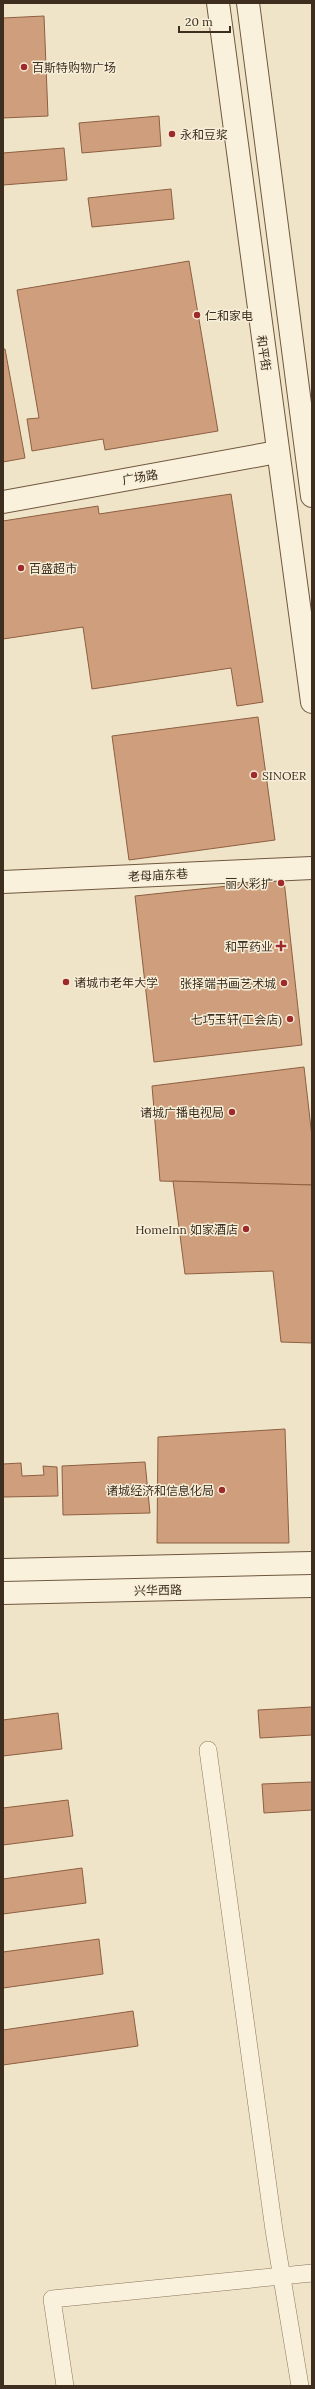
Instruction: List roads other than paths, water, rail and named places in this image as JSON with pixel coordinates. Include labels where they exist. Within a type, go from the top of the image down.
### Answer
[{"type":"main road","name":"和平街","points":[[218,3],[277,452],[312,702]]},
{"type":"main road","points":[[248,3],[312,496]]},
{"type":"main road","name":"广场路","points":[[3,502],[277,452]]},
{"type":"main road","name":"老母庙东巷","points":[[3,882],[312,868]]},
{"type":"main road","points":[[3,1570],[312,1563]]},
{"type":"main road","name":"兴华西路","points":[[3,1593],[312,1586]]},
{"type":"street","points":[[208,1750],[280,2276],[300,2386]]},
{"type":"street","points":[[65,2386],[52,2299],[312,2273]]},
{"type":"place","name":"百斯特购物广场","points":[[24,67]]},
{"type":"place","name":"永和豆浆","points":[[172,134]]},
{"type":"place","name":"仁和家电","points":[[197,315]]},
{"type":"place","name":"百盛超市","points":[[21,568]]},
{"type":"place","name":"SINOER","points":[[254,775]]},
{"type":"place","name":"丽人彩扩","points":[[281,883]]},
{"type":"place","name":"和平药业","points":[[281,946]]},
{"type":"place","name":"诸城市老年大学","points":[[66,982]]},
{"type":"place","name":"张择端书画艺术城","points":[[284,983]]},
{"type":"place","name":"七巧玉轩(工会店)","points":[[290,1019]]},
{"type":"place","name":"诸城广播电视局","points":[[232,1112]]},
{"type":"place","name":"HomeInn 如家酒店","points":[[246,1229]]},
{"type":"place","name":"诸城经济和信息化局","points":[[222,1490]]}]
